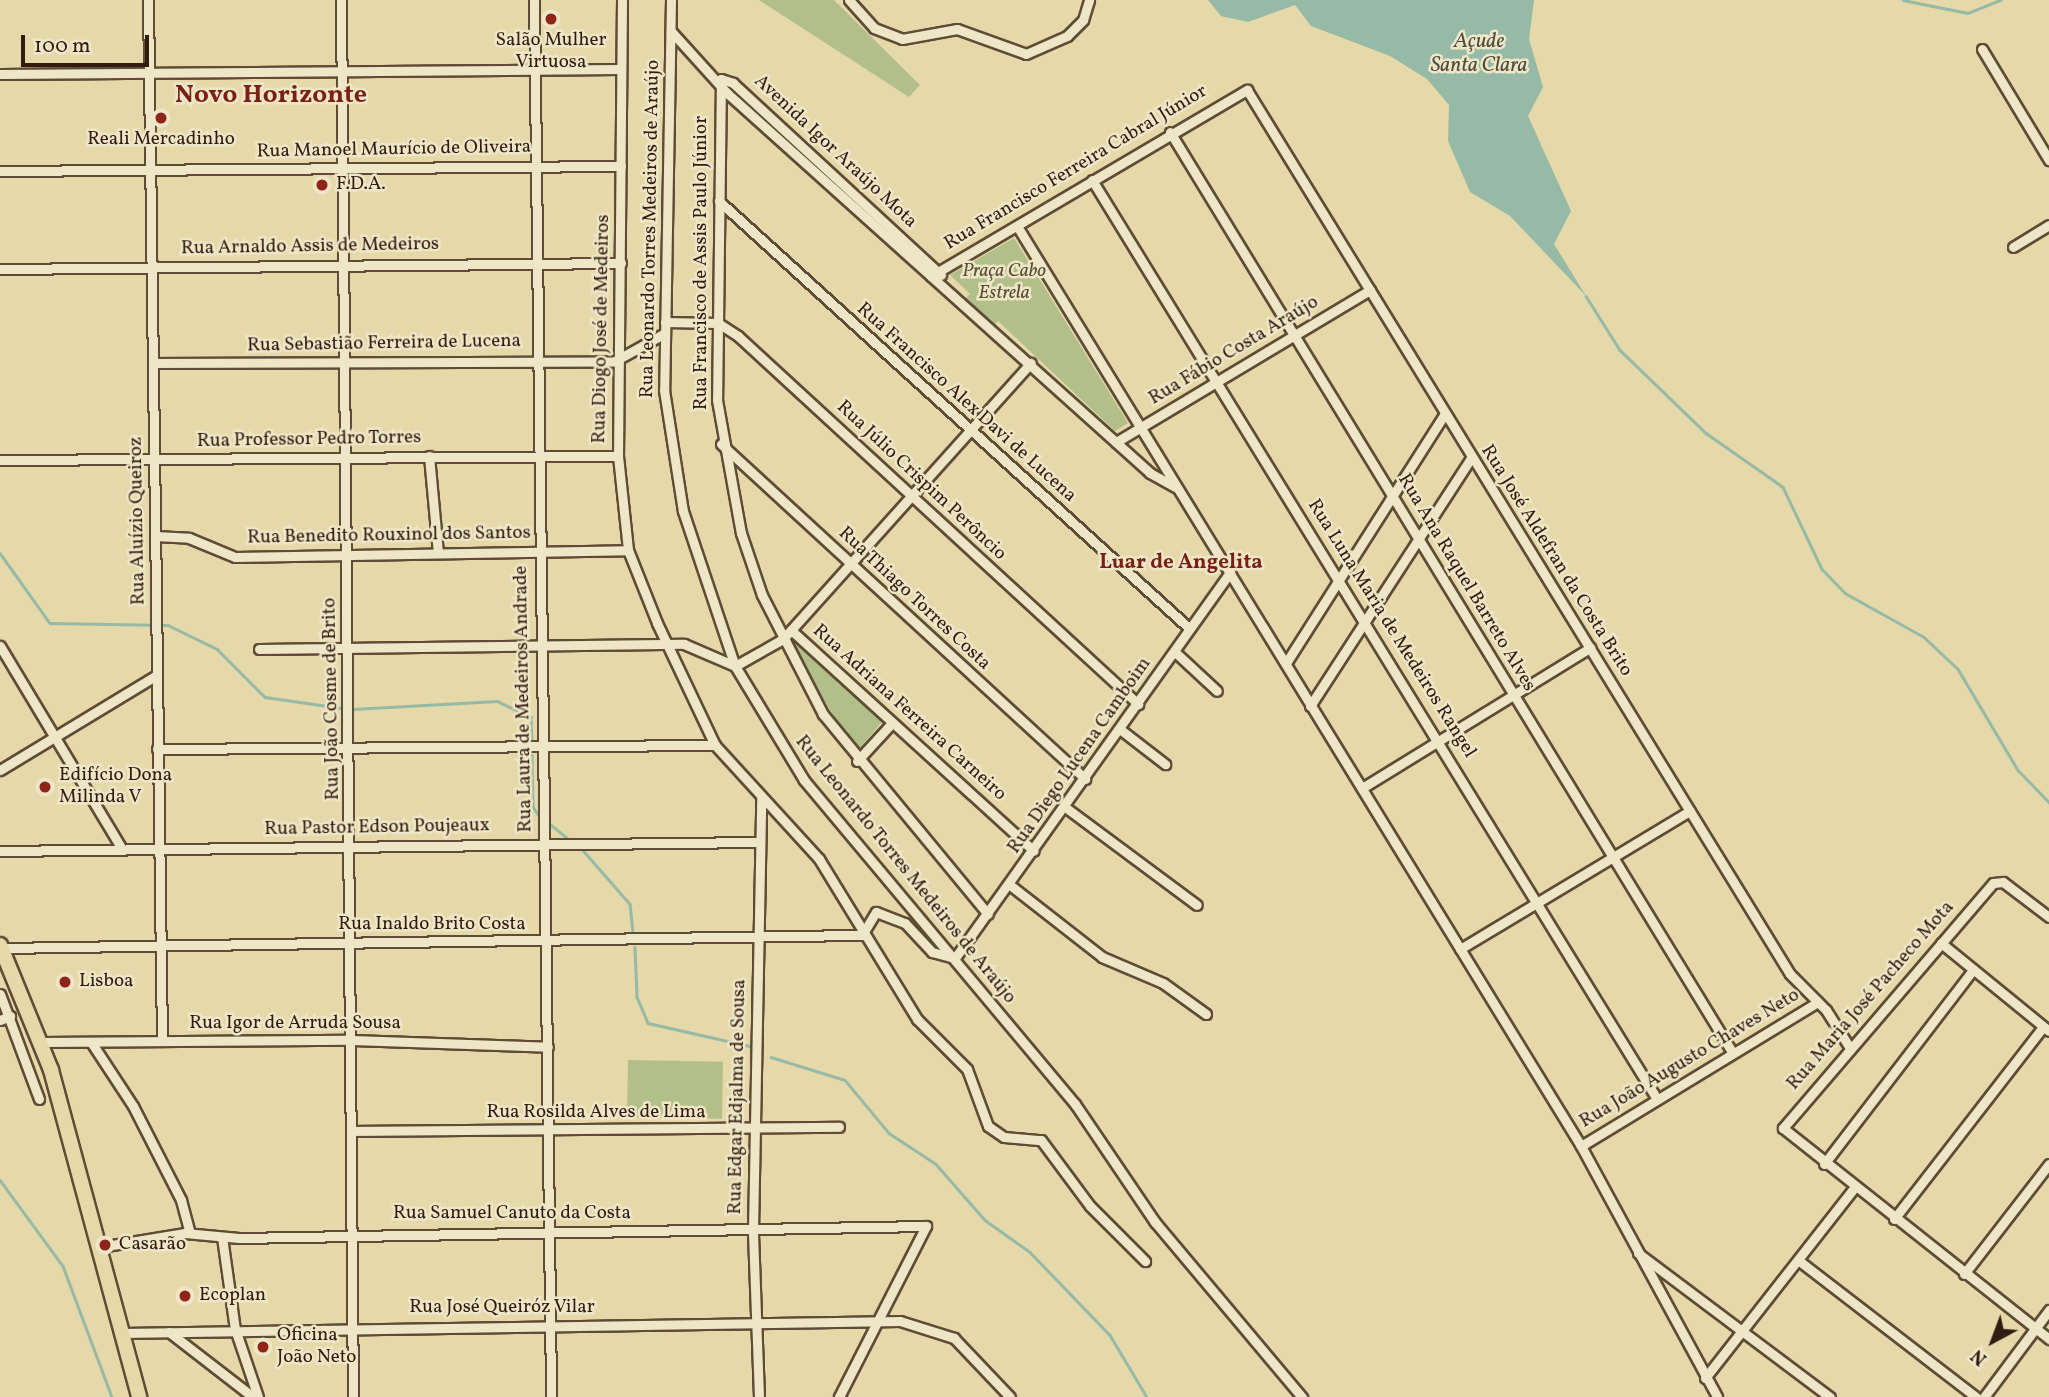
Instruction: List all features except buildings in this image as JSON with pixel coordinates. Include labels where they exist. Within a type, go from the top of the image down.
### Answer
[{"type":"main road","points":[[1,947],[42,1042],[139,1397]]},
{"type":"street","name":"Rua Aluízio Queiroz","points":[[148,0],[153,460],[158,613],[155,676],[155,850],[162,1041]]},
{"type":"street","name":"Rua João Cosme de Brito","points":[[341,0],[342,264],[347,365],[345,457],[352,845],[349,941],[354,1233],[353,1397]]},
{"type":"street","name":"Rua Laura de Medeiros Andrade","points":[[534,0],[534,70],[539,166],[538,455],[545,748],[543,844],[549,943],[547,1231],[552,1325],[551,1397]]},
{"type":"street","name":"Rua Diogo José de Medeiros","points":[[622,0],[619,69],[621,263],[615,361],[618,456],[628,550],[668,646],[715,745],[819,859],[862,935],[926,1030],[967,1069],[993,1131],[1041,1140],[1090,1206],[1145,1261]]},
{"type":"street","name":"Rua Leonardo Torres Medeiros de Araújo","points":[[671,0],[664,390],[683,511],[735,666],[792,764],[955,958],[1110,1150],[1172,1244],[1302,1397]]},
{"type":"street","points":[[849,0],[888,35],[922,38],[957,29],[1026,54],[1067,36],[1083,20],[1089,0]]},
{"type":"street","name":"Avenida Igor Araújo Mota","points":[[671,31],[721,79],[727,93],[934,273],[1116,442],[1175,487]]},
{"type":"street","points":[[1982,49],[2049,160]]},
{"type":"street","points":[[0,74],[619,69]]},
{"type":"street","name":"Rua Francisco de Assis Paulo Júnior","points":[[721,79],[718,323],[721,444],[741,533],[783,639],[857,761],[988,914]]},
{"type":"street","name":"Rua Francisco Ferreira Cabral Júnior","points":[[934,273],[1017,226],[1239,90]]},
{"type":"street","name":"Rua José Aldefran da Costa Brito","points":[[1239,90],[1250,93],[1790,974],[1818,1002],[1850,1048]]},
{"type":"street","name":"Rua Ana Raquel Barreto Alves","points":[[1170,132],[1732,1052]]},
{"type":"street","name":"Rua Manoel Maurício de Oliveira","points":[[0,171],[621,166]]},
{"type":"street","name":"Rua Luna Maria de Medeiros Rangel","points":[[1092,180],[1218,380],[1657,1099]]},
{"type":"street","name":"Rua Francisco Alex Davi de Lucena","points":[[719,201],[1190,629]]},
{"type":"street","points":[[2013,247],[2049,225]]},
{"type":"street","points":[[1017,226],[1581,1146],[1634,1250],[1717,1397]]},
{"type":"street","name":"Rua Arnaldo Assis de Medeiros","points":[[0,269],[621,263]]},
{"type":"street","name":"Rua Fábio Costa Araújo","points":[[1116,442],[1370,290]]},
{"type":"street","points":[[665,322],[718,323]]},
{"type":"street","name":"Rua Júlio Crispim Perôncio","points":[[718,323],[1139,704]]},
{"type":"street","points":[[615,361],[665,333]]},
{"type":"street","name":"Rua Sebastião Ferreira de Lucena","points":[[154,363],[347,365],[539,359],[615,361]]},
{"type":"street","points":[[259,649],[543,649],[684,644],[735,666],[783,639],[1031,363]]},
{"type":"street","points":[[1286,663],[1445,413]]},
{"type":"street","name":"Rua Thiago Torres Costa","points":[[721,444],[1085,779]]},
{"type":"street","points":[[429,456],[438,553]]},
{"type":"street","name":"Rua Professor Pedro Torres","points":[[0,460],[618,456]]},
{"type":"street","points":[[1310,706],[1472,457]]},
{"type":"street","name":"Rua Benedito Rouxinol dos Santos","points":[[155,536],[189,538],[235,557],[628,550]]},
{"type":"street","name":"Rua Diego Lucena Camboim","points":[[955,958],[1121,730],[1230,572]]},
{"type":"street","name":"Rua Adriana Ferreira Carneiro","points":[[791,630],[1034,851]]},
{"type":"street","points":[[0,646],[122,849]]},
{"type":"street","points":[[1362,788],[1590,648]]},
{"type":"street","points":[[1175,652],[1217,691]]},
{"type":"street","points":[[0,770],[155,676]]},
{"type":"street","points":[[857,761],[892,723]]},
{"type":"street","points":[[1121,730],[1165,764]]},
{"type":"street","points":[[156,749],[715,745]]},
{"type":"street","name":"Rua Edgar Edjalma de Sousa","points":[[758,1397],[753,1230],[757,1130],[755,842],[761,798]]},
{"type":"street","points":[[1065,807],[1197,905]]},
{"type":"street","points":[[1460,949],[1689,811]]},
{"type":"street","name":"Rua Pastor Edson Poujeaux","points":[[0,851],[755,842]]},
{"type":"street","name":"Rua Maria José Pacheco Mota","points":[[1824,1164],[1789,1137],[1783,1125],[1996,881],[2049,917]]},
{"type":"street","points":[[1010,885],[1102,957],[1163,983],[1206,1014]]},
{"type":"street","points":[[862,935],[876,912],[905,923],[932,952],[955,958]]},
{"type":"street","name":"Rua Inaldo Brito Costa","points":[[1,947],[158,947],[349,941],[549,943],[862,935]]},
{"type":"street","points":[[1894,1219],[2046,1029],[1941,943]]},
{"type":"street","points":[[1973,970],[1824,1164],[2049,1339]]},
{"type":"street","points":[[0,994],[39,1099]]},
{"type":"street","name":"Rua João Augusto Chaves Neto","points":[[1581,1146],[1818,1002]]},
{"type":"street","points":[[0,1020],[10,1016]]},
{"type":"street","name":"Rua Igor de Arruda Sousa","points":[[42,1042],[352,1040],[548,1047]]},
{"type":"street","points":[[91,1042],[134,1106],[181,1200],[190,1233]]},
{"type":"street","name":"Rua Rosilda Alves de Lima","points":[[353,1131],[839,1128]]},
{"type":"street","points":[[1964,1273],[2049,1164]]},
{"type":"street","points":[[1706,1378],[1854,1188]]},
{"type":"street","name":"Rua Samuel Canuto da Costa","points":[[100,1247],[190,1233],[222,1237],[926,1226],[882,1321]]},
{"type":"street","points":[[222,1237],[235,1329],[256,1397]]},
{"type":"street","points":[[1634,1250],[1830,1397]]},
{"type":"street","points":[[1798,1260],[1976,1397]]},
{"type":"street","points":[[1984,1397],[2049,1310]]},
{"type":"street","points":[[839,1397],[882,1321]]},
{"type":"street","name":"Rua José Queiróz Vilar","points":[[122,1333],[353,1325],[757,1326],[882,1321],[914,1323],[954,1338],[1010,1397]]},
{"type":"street","points":[[169,1332],[256,1397]]},
{"type":"green space","points":[[759,0],[834,0],[920,85],[909,97]]},
{"type":"green space","name":"Praça Cabo Estrela","points":[[1014,238],[1128,423],[1115,431],[998,321],[994,325],[965,299],[970,294],[950,275]]},
{"type":"green space","points":[[792,639],[882,722],[857,751],[809,678]]},
{"type":"green space","points":[[628,1060],[723,1062],[722,1119],[627,1117]]},
{"type":"water","name":"Açude Santa Clara","points":[[1208,0],[1534,0],[1529,39],[1543,87],[1528,116],[1571,211],[1554,244],[1586,296],[1510,216],[1470,192],[1448,141],[1449,105],[1427,79],[1390,56],[1311,26],[1295,5],[1248,22],[1221,16]]},
{"type":"waterway","points":[[1903,0],[1968,13],[2001,0]]},
{"type":"waterway","points":[[1586,296],[1620,350],[1706,433],[1783,487],[1822,569],[1845,593],[1924,637],[1958,669],[2018,770],[2049,802]]},
{"type":"waterway","points":[[0,553],[50,623],[168,625],[217,649],[265,697],[341,708]]},
{"type":"waterway","points":[[353,709],[497,701],[531,717],[532,741]]},
{"type":"waterway","points":[[532,755],[533,807],[540,817]]},
{"type":"waterway","points":[[550,824],[567,838]]},
{"type":"waterway","points":[[582,849],[630,904],[633,933]]},
{"type":"waterway","points":[[635,947],[637,997],[648,1023],[750,1046]]},
{"type":"waterway","points":[[771,1057],[845,1080],[889,1133],[936,1164],[985,1220],[1030,1252],[1110,1335],[1147,1397]]},
{"type":"waterway","points":[[0,1180],[63,1266],[112,1397]]},
{"type":"place","name":"Salão Mulher Virtuosa","points":[[551,19]]},
{"type":"place","name":"Reali Mercadinho","points":[[161,118]]},
{"type":"place","name":"F.D.A.","points":[[322,185]]},
{"type":"place","name":"Edifício Dona Milinda V","points":[[45,787]]},
{"type":"place","name":"Lisboa","points":[[65,982]]},
{"type":"place","name":"Casarão","points":[[105,1245]]},
{"type":"place","name":"Ecoplan","points":[[185,1296]]},
{"type":"place","name":"Oficina João Neto","points":[[263,1347]]},
{"type":"district","name":"Novo Horizonte","points":[[271,96]]},
{"type":"district","name":"Luar de Angelita","points":[[1181,563]]}]
